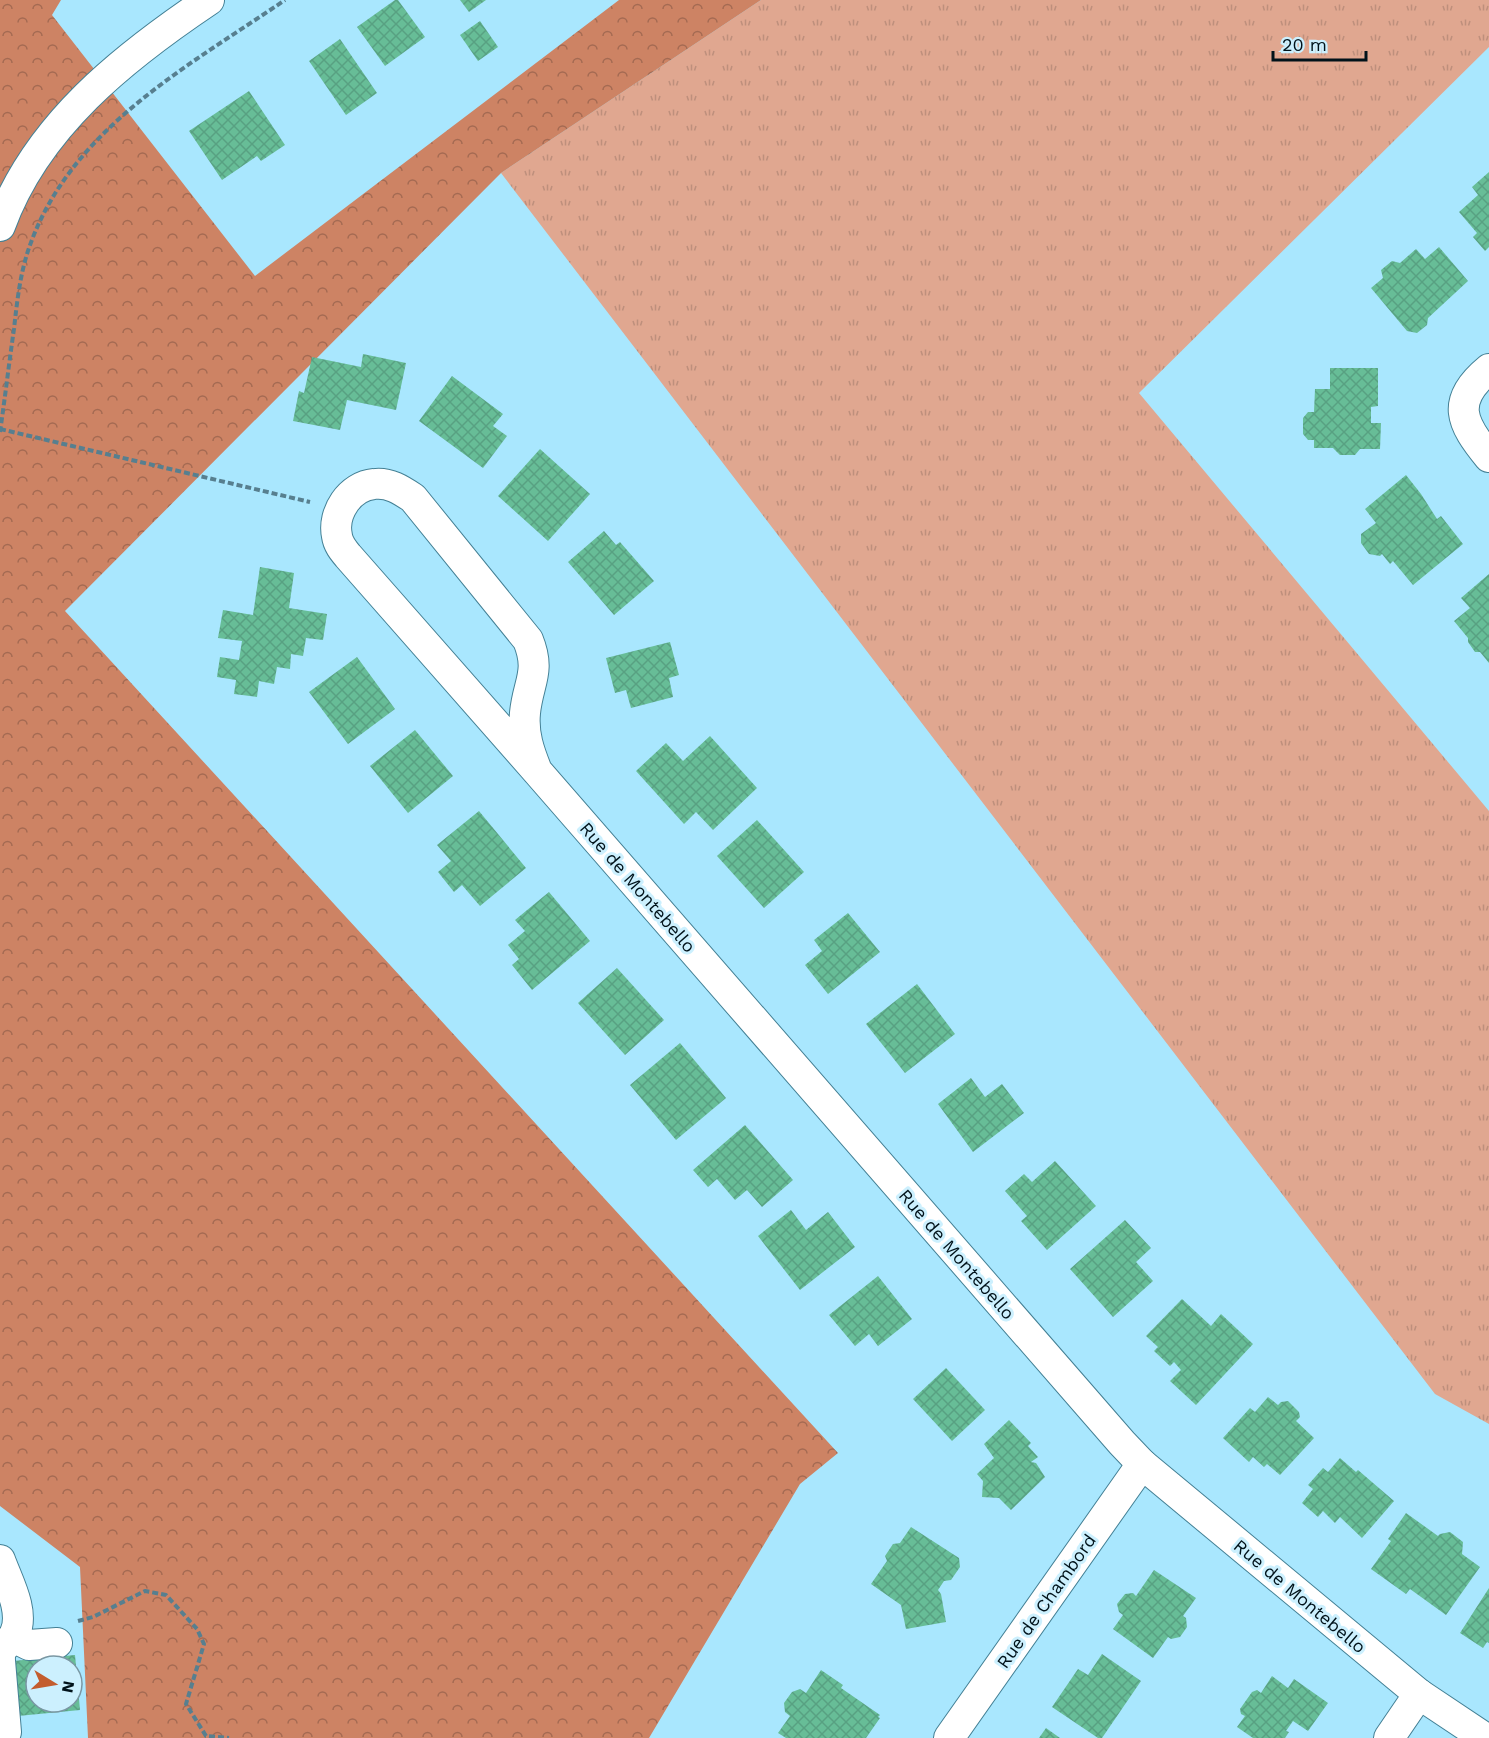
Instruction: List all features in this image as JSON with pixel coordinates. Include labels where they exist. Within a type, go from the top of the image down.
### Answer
[{"type":"street","points":[[0,226],[16,190],[49,137],[64,119],[120,65],[209,0]]},
{"type":"street","points":[[1489,369],[1475,382],[1463,406],[1465,423],[1489,457]]},
{"type":"street","name":"Rue de Montebello","points":[[537,771],[527,748],[525,730],[525,711],[534,666],[533,652],[528,640],[413,498],[400,489],[374,484],[355,491],[340,509],[336,525],[337,538],[348,556],[1122,1443],[1142,1464],[1419,1694],[1485,1738]]},
{"type":"street","name":"Rue de Chambord","points":[[949,1738],[1142,1464]]},
{"type":"street","points":[[0,1560],[17,1613],[16,1633],[4,1651],[6,1732]]},
{"type":"street","points":[[4,1651],[29,1645],[62,1631]]},
{"type":"street","points":[[1389,1738],[1419,1694]]},
{"type":"path","points":[[285,0],[145,96],[98,138],[67,175],[44,211],[28,250],[18,294],[0,431],[340,509]]},
{"type":"path","points":[[62,1631],[145,1591],[166,1595],[197,1629],[204,1644],[186,1704],[206,1736],[229,1738]]},
{"type":"green space","points":[[0,0],[61,0],[52,15],[255,276],[619,0],[761,0],[501,173],[65,611],[838,1453],[800,1484],[649,1738],[88,1738],[80,1567],[0,1506]]},
{"type":"green space","points":[[761,0],[1489,0],[1489,47],[1139,393],[1489,811],[1489,1424],[1435,1394],[501,173]]},
{"type":"building","points":[[398,0],[425,37],[385,66],[357,27]]},
{"type":"building","points":[[460,0],[486,0],[469,12]]},
{"type":"building","points":[[480,21],[498,47],[478,61],[460,35]]},
{"type":"building","points":[[340,39],[377,93],[346,115],[309,61]]},
{"type":"building","points":[[249,91],[285,145],[261,161],[257,156],[222,180],[189,131]]},
{"type":"building","points":[[1489,172],[1489,247],[1485,251],[1473,237],[1477,233],[1459,212],[1478,195],[1472,187]]},
{"type":"building","points":[[1439,247],[1468,281],[1428,318],[1427,325],[1417,333],[1407,331],[1371,288],[1383,278],[1381,270],[1392,261],[1400,263],[1416,249],[1425,259]]},
{"type":"building","points":[[363,354],[406,363],[396,410],[347,400],[340,430],[293,421],[299,391],[304,393],[312,357],[361,367]]},
{"type":"building","points":[[1330,368],[1378,368],[1378,406],[1371,407],[1371,423],[1381,423],[1380,449],[1360,449],[1355,455],[1340,455],[1333,448],[1314,448],[1314,440],[1308,440],[1303,434],[1303,418],[1308,412],[1314,412],[1315,389],[1330,389]]},
{"type":"building","points":[[452,376],[503,414],[493,426],[507,436],[483,468],[419,421]]},
{"type":"building","points":[[540,449],[590,494],[548,541],[498,496]]},
{"type":"building","points":[[1406,475],[1437,519],[1441,516],[1463,544],[1413,585],[1393,561],[1390,564],[1382,554],[1380,556],[1369,554],[1361,543],[1361,534],[1376,523],[1365,509]]},
{"type":"building","points":[[604,531],[616,545],[620,542],[654,581],[614,615],[568,562]]},
{"type":"building","points":[[260,567],[294,573],[289,608],[327,614],[323,640],[306,638],[303,656],[291,654],[290,669],[277,667],[274,684],[259,681],[257,697],[234,694],[236,680],[217,677],[220,657],[239,660],[242,641],[218,638],[223,610],[253,615]]},
{"type":"building","points":[[1489,574],[1489,663],[1480,652],[1475,652],[1468,638],[1454,621],[1470,608],[1461,598]]},
{"type":"building","points":[[670,642],[679,675],[669,678],[673,697],[631,708],[626,690],[615,693],[606,658]]},
{"type":"building","points":[[357,657],[395,709],[348,744],[309,692]]},
{"type":"building","points":[[415,730],[453,776],[408,813],[370,766]]},
{"type":"building","points":[[710,736],[757,788],[713,830],[696,812],[684,824],[636,771],[666,743],[683,761]]},
{"type":"building","points":[[479,811],[526,868],[480,906],[462,885],[454,892],[438,872],[451,861],[437,845]]},
{"type":"building","points":[[757,820],[804,872],[764,908],[717,856]]},
{"type":"building","points":[[549,892],[590,941],[532,990],[512,965],[519,959],[508,945],[525,931],[515,920]]},
{"type":"building","points":[[848,913],[880,952],[828,994],[805,965],[822,951],[814,940]]},
{"type":"building","points":[[617,968],[664,1020],[625,1055],[578,1003]]},
{"type":"building","points":[[917,984],[955,1034],[905,1073],[866,1024]]},
{"type":"building","points":[[680,1043],[726,1098],[676,1140],[630,1085]]},
{"type":"building","points":[[971,1078],[985,1097],[1002,1084],[1024,1113],[973,1152],[938,1104]]},
{"type":"building","points":[[745,1125],[793,1180],[762,1207],[747,1190],[735,1200],[717,1179],[708,1187],[693,1170]]},
{"type":"building","points":[[1055,1161],[1096,1206],[1047,1250],[1021,1221],[1027,1216],[1005,1191],[1024,1174],[1032,1182]]},
{"type":"building","points":[[791,1210],[806,1230],[828,1212],[855,1247],[800,1290],[758,1236]]},
{"type":"building","points":[[1125,1220],[1151,1248],[1136,1262],[1153,1281],[1113,1317],[1070,1269]]},
{"type":"building","points":[[878,1276],[912,1319],[878,1346],[869,1334],[855,1346],[829,1315]]},
{"type":"building","points":[[1182,1299],[1211,1326],[1221,1314],[1253,1344],[1196,1405],[1170,1381],[1181,1370],[1174,1362],[1170,1366],[1154,1351],[1158,1347],[1146,1336]]},
{"type":"building","points":[[946,1368],[985,1410],[952,1441],[913,1399]]},
{"type":"building","points":[[1268,1397],[1278,1405],[1288,1401],[1299,1412],[1300,1417],[1296,1421],[1314,1438],[1280,1475],[1267,1464],[1264,1467],[1253,1457],[1249,1462],[1223,1438],[1250,1408],[1255,1412]]},
{"type":"building","points":[[1009,1420],[1031,1443],[1028,1446],[1038,1457],[1031,1462],[1036,1463],[1045,1477],[1011,1510],[999,1498],[982,1497],[983,1481],[977,1474],[994,1458],[984,1444]]},
{"type":"building","points":[[1340,1458],[1356,1472],[1358,1470],[1394,1501],[1362,1538],[1340,1517],[1335,1523],[1323,1511],[1318,1517],[1302,1503],[1313,1489],[1308,1485],[1323,1468],[1328,1472]]},
{"type":"building","points":[[1406,1513],[1438,1536],[1450,1532],[1463,1542],[1462,1554],[1480,1567],[1446,1615],[1410,1589],[1406,1594],[1371,1569],[1391,1541],[1388,1539]]},
{"type":"building","points":[[911,1527],[959,1558],[960,1567],[951,1580],[944,1581],[938,1590],[941,1594],[946,1622],[906,1629],[901,1605],[871,1584],[887,1561],[885,1556],[893,1544],[900,1543]]},
{"type":"building","points":[[1154,1570],[1196,1598],[1183,1616],[1186,1618],[1187,1627],[1180,1637],[1171,1639],[1168,1637],[1153,1658],[1113,1629],[1123,1615],[1119,1612],[1117,1604],[1125,1594],[1133,1593],[1136,1596]]},
{"type":"building","points":[[1489,1588],[1489,1643],[1487,1642],[1483,1648],[1460,1633]]},
{"type":"building","points":[[1102,1654],[1141,1681],[1102,1738],[1098,1738],[1052,1707],[1078,1669],[1088,1675]]},
{"type":"building","points":[[24,1660],[24,1714],[39,1714],[18,1716],[13,1661]]},
{"type":"building","points":[[821,1670],[843,1685],[841,1688],[880,1715],[866,1738],[786,1738],[778,1733],[790,1716],[785,1712],[784,1703],[792,1692],[800,1689],[806,1693]]},
{"type":"building","points":[[1272,1676],[1288,1688],[1294,1679],[1328,1703],[1308,1731],[1293,1721],[1286,1731],[1289,1732],[1285,1738],[1253,1738],[1237,1727],[1245,1716],[1241,1714],[1240,1709],[1252,1692],[1257,1690],[1261,1693]]},
{"type":"building","points":[[1046,1728],[1060,1738],[1039,1738]]}]
